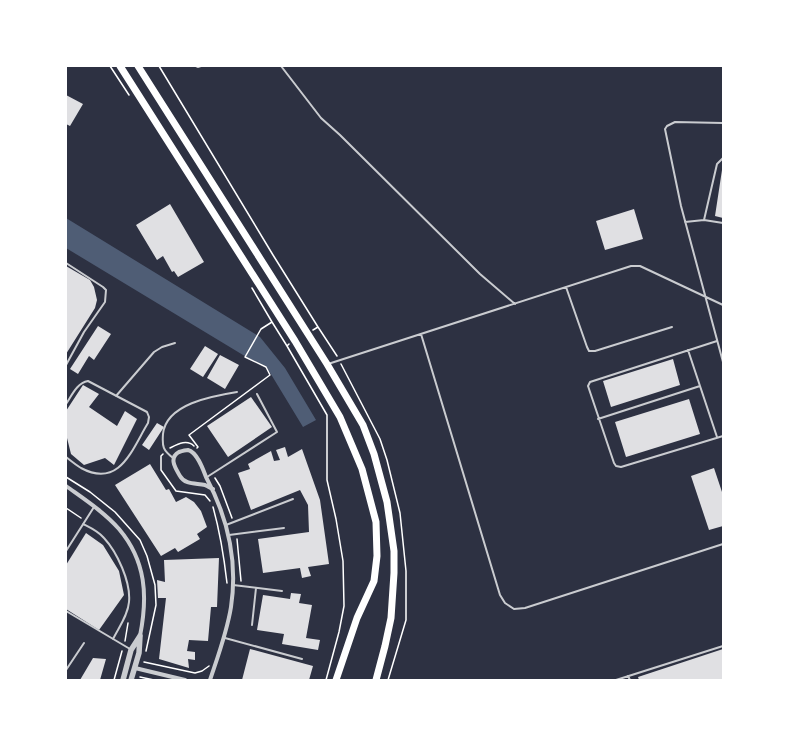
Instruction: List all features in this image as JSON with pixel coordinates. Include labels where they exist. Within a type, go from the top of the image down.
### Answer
[{"type":"main road","points":[[120,66],[295,341],[340,416],[362,469],[376,522],[377,556],[374,581],[357,618],[336,680]]},
{"type":"main road","points":[[138,66],[327,364],[363,425],[382,481],[392,527],[394,551],[393,596],[386,646],[376,680]]},
{"type":"street","points":[[210,680],[231,606],[232,557],[229,535],[213,489],[196,457],[190,451],[180,452],[177,454],[173,459],[174,466],[182,479],[189,483],[205,485],[213,489]]},
{"type":"street","points":[[66,486],[94,507],[119,529],[136,555],[141,570],[145,591],[144,616],[140,636],[139,653],[131,680]]},
{"type":"street","points":[[124,677],[130,652],[140,636]]},
{"type":"street","points":[[130,652],[131,664],[135,668],[184,680]]},
{"type":"street","points":[[124,677],[135,668]]},
{"type":"lane","points":[[196,66],[201,66]]},
{"type":"lane","points":[[281,66],[321,118],[480,274],[514,304]]},
{"type":"lane","points":[[723,123],[675,122],[667,126],[665,129],[677,192],[723,362]]},
{"type":"lane","points":[[704,220],[717,164],[723,158]]},
{"type":"lane","points":[[685,222],[704,220],[723,223]]},
{"type":"lane","points":[[66,263],[104,287],[106,290],[105,302],[84,332],[66,364]]},
{"type":"lane","points":[[327,364],[631,266],[640,266],[723,305]]},
{"type":"lane","points":[[566,287],[589,351],[595,351],[672,327]]},
{"type":"lane","points":[[421,334],[500,595],[505,603],[514,609],[525,608],[723,544]]},
{"type":"lane","points":[[717,341],[588,383],[588,386],[614,463],[618,467],[723,436]]},
{"type":"lane","points":[[116,396],[154,352],[162,347],[175,343]]},
{"type":"lane","points":[[688,350],[717,438]]},
{"type":"lane","points":[[66,404],[78,386],[83,382],[88,381],[138,406],[147,412],[150,417],[124,464],[110,473],[102,474],[82,468],[66,457]]},
{"type":"lane","points":[[598,419],[700,386]]},
{"type":"lane","points":[[173,459],[165,452],[162,442],[164,427],[177,411],[186,406],[219,395],[237,392]]},
{"type":"lane","points":[[207,477],[277,432],[257,394]]},
{"type":"lane","points":[[226,525],[293,499]]},
{"type":"lane","points":[[66,550],[94,507]]},
{"type":"lane","points":[[83,524],[96,530],[104,538],[121,566],[125,578],[129,602],[127,613],[113,639]]},
{"type":"lane","points":[[229,535],[284,528]]},
{"type":"lane","points":[[232,585],[282,591]]},
{"type":"lane","points":[[252,625],[256,588]]},
{"type":"lane","points":[[66,611],[124,645],[130,652]]},
{"type":"lane","points":[[223,638],[302,659]]},
{"type":"lane","points":[[66,670],[84,643]]},
{"type":"lane","points":[[616,680],[723,646]]},
{"type":"lane","points":[[628,676],[630,680]]},
{"type":"path","points":[[159,66],[318,327],[308,334]]},
{"type":"path","points":[[272,322],[327,415],[327,480],[336,519],[343,561],[344,606],[339,632],[326,680]]},
{"type":"path","points":[[227,584],[224,556],[212,503],[205,495],[176,491],[161,470],[161,456],[175,446],[186,442],[192,443],[196,449],[198,447],[189,435],[270,375],[266,367],[245,357],[258,333]]},
{"type":"path","points":[[287,346],[295,341]]},
{"type":"path","points":[[66,478],[90,492],[115,512],[140,540],[145,551],[155,585],[156,605],[146,655]]},
{"type":"path","points":[[66,508],[85,521]]},
{"type":"path","points":[[114,680],[130,617]]},
{"type":"path","points":[[142,670],[144,662],[194,673],[202,672],[210,665]]},
{"type":"path","points":[[138,680],[140,677],[154,680]]},
{"type":"water","points":[[66,218],[260,337],[285,368],[316,420],[303,427],[266,366],[248,358],[66,248]]},
{"type":"building","points":[[66,95],[83,104],[70,126],[66,124]]},
{"type":"building","points":[[722,170],[723,171],[723,218],[715,216]]},
{"type":"building","points":[[170,204],[204,262],[178,277],[174,271],[172,272],[163,256],[157,260],[136,225]]},
{"type":"building","points":[[634,209],[643,239],[605,250],[596,221]]},
{"type":"building","points":[[66,266],[90,280],[94,287],[97,300],[95,308],[66,354]]},
{"type":"building","points":[[98,326],[111,334],[94,360],[89,356],[78,374],[70,369]]},
{"type":"building","points":[[205,346],[218,354],[203,377],[190,369]]},
{"type":"building","points":[[220,355],[239,365],[225,389],[207,378]]},
{"type":"building","points":[[673,359],[680,385],[611,407],[603,381]]},
{"type":"building","points":[[83,385],[99,394],[89,407],[117,426],[125,411],[137,419],[114,465],[105,458],[84,465],[71,454],[66,434],[66,411]]},
{"type":"building","points":[[251,397],[272,427],[228,457],[207,426]]},
{"type":"building","points":[[689,399],[700,434],[626,457],[615,422]]},
{"type":"building","points":[[157,423],[164,427],[149,450],[142,445]]},
{"type":"building","points":[[285,447],[288,457],[302,449],[320,500],[329,564],[308,567],[311,576],[302,578],[300,568],[263,573],[258,539],[309,532],[308,505],[300,490],[251,510],[238,473],[250,469],[248,464],[271,451],[274,461],[280,460],[276,450]]},
{"type":"building","points":[[150,464],[166,490],[169,489],[176,502],[186,497],[194,502],[201,511],[207,527],[197,534],[200,539],[178,552],[175,548],[161,556],[115,485]]},
{"type":"building","points":[[714,468],[723,495],[723,526],[709,530],[691,476]]},
{"type":"building","points":[[86,533],[103,545],[119,571],[124,595],[99,630],[66,609],[66,565]]},
{"type":"building","points":[[219,558],[217,607],[211,607],[208,641],[189,640],[187,651],[195,652],[195,660],[188,659],[189,668],[159,659],[166,598],[158,598],[157,580],[165,582],[164,560]]},
{"type":"building","points":[[291,593],[301,594],[299,603],[312,605],[306,638],[320,640],[318,650],[282,644],[284,634],[257,630],[263,595],[290,599]]},
{"type":"building","points":[[250,649],[313,666],[309,680],[242,680]]},
{"type":"building","points":[[723,649],[723,680],[639,680],[638,677]]},
{"type":"building","points":[[93,658],[106,659],[100,680],[80,680]]}]
